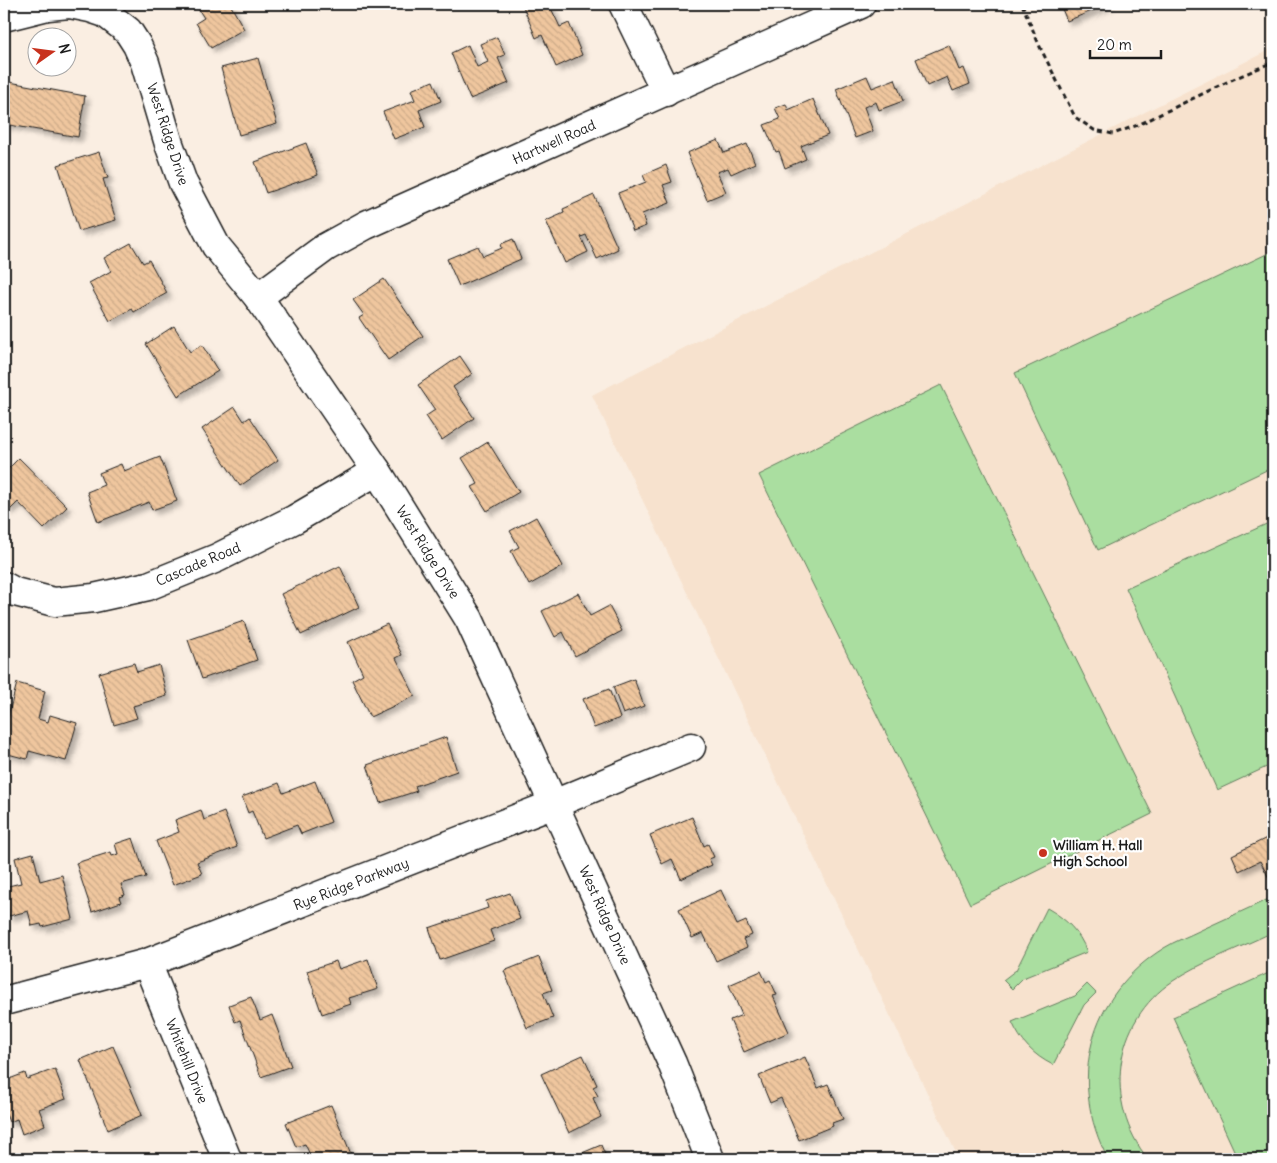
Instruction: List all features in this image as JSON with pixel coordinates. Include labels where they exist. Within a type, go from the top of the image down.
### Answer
[{"type":"street","name":"West Ridge Drive","points":[[4,16],[48,6],[70,4],[90,8],[105,14],[128,31],[144,63],[182,183],[216,246],[258,297],[377,471],[469,619],[672,1063],[710,1159]]},
{"type":"street","points":[[623,4],[666,92]]},
{"type":"street","name":"Hartwell Road","points":[[258,297],[326,247],[366,225],[860,4]]},
{"type":"street","name":"Cascade Road","points":[[4,586],[14,592],[54,602],[94,598],[148,586],[216,558],[295,519],[377,471]]},
{"type":"street","name":"Rye Ridge Parkway","points":[[4,1001],[147,963],[554,804],[691,747]]},
{"type":"street","name":"Whitehill Drive","points":[[147,963],[227,1159]]},
{"type":"path","points":[[1022,4],[1040,47],[1075,117],[1094,130],[1113,134],[1138,125],[1273,62]]},
{"type":"shaded area","name":"William H. Hall High School","points":[[1273,48],[1273,1159],[959,1159],[592,395]]},
{"type":"green space","points":[[1273,251],[1273,467],[1098,550],[1015,373]]},
{"type":"green space","points":[[941,385],[1152,814],[970,904],[759,475]]},
{"type":"green space","points":[[1273,521],[1273,764],[1217,790],[1126,588]]},
{"type":"green space","points":[[1273,897],[1273,932],[1184,974],[1153,998],[1137,1018],[1127,1040],[1121,1064],[1120,1089],[1124,1113],[1134,1137],[1148,1159],[1108,1159],[1096,1130],[1089,1100],[1088,1071],[1092,1042],[1102,1015],[1117,990],[1138,967],[1164,948]]},
{"type":"green space","points":[[1047,908],[1071,926],[1087,952],[1023,978],[1012,989],[1003,980],[1016,970]]},
{"type":"green space","points":[[1273,971],[1273,1159],[1238,1159],[1173,1017]]},
{"type":"green space","points":[[1087,984],[1096,993],[1084,1005],[1053,1065],[1039,1057],[1028,1047],[1019,1036],[1012,1022],[1075,996]]},
{"type":"building","points":[[195,4],[230,4],[244,29],[211,48],[196,23],[204,18]]},
{"type":"building","points":[[522,4],[549,4],[560,27],[569,23],[582,55],[556,67],[542,35],[536,38]]},
{"type":"building","points":[[1060,4],[1109,4],[1067,21]]},
{"type":"building","points":[[497,37],[505,55],[498,58],[509,83],[470,99],[451,53],[468,45],[477,67],[488,62],[480,44]]},
{"type":"building","points":[[949,45],[959,70],[964,68],[970,84],[953,91],[947,77],[927,86],[916,59]]},
{"type":"building","points":[[258,58],[277,124],[239,135],[221,68]]},
{"type":"building","points":[[867,76],[872,88],[895,79],[903,101],[879,110],[876,102],[864,107],[873,131],[855,138],[836,89]]},
{"type":"building","points":[[4,81],[85,96],[78,137],[4,124]]},
{"type":"building","points":[[433,81],[441,101],[419,110],[425,127],[394,139],[383,112],[415,100],[411,90]]},
{"type":"building","points":[[813,99],[828,135],[801,146],[806,159],[785,168],[779,151],[776,152],[764,125],[780,119],[775,108],[786,104],[788,110]]},
{"type":"building","points":[[718,140],[724,153],[747,144],[755,163],[731,174],[728,168],[717,172],[726,192],[707,200],[687,153]]},
{"type":"building","points":[[306,143],[318,175],[266,193],[255,162]]},
{"type":"building","points":[[99,152],[108,178],[103,179],[116,220],[79,231],[58,165]]},
{"type":"building","points":[[666,165],[672,182],[663,185],[670,203],[642,214],[646,226],[633,231],[618,193],[646,182],[643,175]]},
{"type":"building","points":[[594,195],[618,249],[597,259],[586,235],[581,237],[588,252],[565,263],[546,221],[564,213],[563,209]]},
{"type":"building","points":[[513,239],[521,259],[459,286],[447,259],[478,246],[483,256],[502,248],[501,244]]},
{"type":"building","points":[[131,243],[143,263],[149,260],[167,293],[134,312],[132,309],[110,321],[89,283],[111,271],[104,258]]},
{"type":"building","points":[[384,279],[423,336],[388,360],[359,318],[364,315],[353,300]]},
{"type":"building","points":[[174,326],[190,352],[202,345],[218,371],[178,396],[146,344]]},
{"type":"building","points":[[460,356],[472,374],[453,387],[474,418],[442,440],[426,416],[435,410],[418,385]]},
{"type":"building","points":[[235,407],[244,421],[250,417],[278,460],[240,486],[202,429]]},
{"type":"building","points":[[488,442],[519,492],[487,511],[472,487],[478,484],[462,458]]},
{"type":"building","points":[[160,457],[177,501],[152,510],[149,502],[98,522],[87,492],[104,485],[99,473],[121,464],[124,471]]},
{"type":"building","points":[[19,458],[67,507],[44,529],[18,502],[10,510],[4,503],[4,473]]},
{"type":"building","points":[[536,517],[563,566],[529,585],[511,551],[519,547],[510,531]]},
{"type":"building","points":[[340,566],[359,607],[301,635],[281,594]]},
{"type":"building","points":[[578,593],[590,616],[609,606],[622,631],[575,656],[563,632],[555,637],[542,611]]},
{"type":"building","points":[[244,621],[257,660],[202,679],[188,640]]},
{"type":"building","points":[[387,624],[402,655],[396,658],[415,696],[370,717],[352,680],[363,674],[348,642]]},
{"type":"building","points":[[134,663],[137,672],[159,665],[167,696],[133,706],[137,718],[114,725],[99,673]]},
{"type":"building","points":[[634,679],[644,706],[623,714],[613,687]]},
{"type":"building","points":[[17,683],[45,691],[38,719],[48,722],[50,715],[77,723],[66,761],[29,751],[27,759],[4,753],[4,731]]},
{"type":"building","points":[[609,689],[620,718],[594,728],[583,699]]},
{"type":"building","points":[[446,737],[457,771],[415,786],[417,791],[380,803],[367,765]]},
{"type":"building","points":[[315,781],[331,822],[301,834],[297,825],[263,838],[252,811],[248,813],[242,797],[279,783],[283,793]]},
{"type":"building","points":[[201,810],[204,820],[224,812],[237,847],[197,862],[202,874],[173,885],[156,841],[179,832],[175,820]]},
{"type":"building","points":[[692,817],[704,846],[708,844],[714,857],[709,859],[712,865],[681,879],[672,859],[662,864],[650,835]]},
{"type":"building","points":[[1273,835],[1273,879],[1270,880],[1260,861],[1239,871],[1232,855]]},
{"type":"building","points":[[133,838],[146,877],[121,884],[125,895],[119,897],[121,902],[92,912],[76,863],[111,852],[112,856],[118,854],[115,844]]},
{"type":"building","points":[[33,853],[40,881],[62,875],[73,919],[42,927],[41,924],[32,926],[28,911],[9,916],[4,887],[21,883],[15,858]]},
{"type":"building","points":[[721,890],[737,925],[746,921],[752,935],[743,939],[747,947],[716,961],[703,933],[692,938],[679,909]]},
{"type":"building","points":[[510,893],[520,919],[490,930],[494,941],[440,960],[429,928],[488,908],[486,901]]},
{"type":"building","points":[[539,957],[552,990],[543,993],[553,1018],[527,1028],[504,971]]},
{"type":"building","points":[[368,959],[378,989],[349,998],[351,1004],[322,1014],[307,971],[336,961],[339,969]]},
{"type":"building","points":[[761,971],[766,982],[770,980],[777,995],[773,996],[789,1032],[744,1052],[730,1020],[742,1015],[729,985]]},
{"type":"building","points":[[251,997],[260,1020],[272,1015],[291,1066],[261,1077],[240,1020],[235,1022],[229,1005]]},
{"type":"building","points":[[113,1046],[142,1115],[108,1130],[80,1060]]},
{"type":"building","points":[[583,1055],[597,1085],[593,1087],[598,1096],[593,1098],[601,1117],[569,1133],[541,1074]]},
{"type":"building","points":[[805,1057],[818,1088],[828,1084],[843,1119],[832,1123],[833,1126],[799,1140],[781,1098],[770,1103],[759,1076]]},
{"type":"building","points":[[55,1069],[66,1099],[39,1109],[45,1125],[22,1134],[17,1119],[9,1122],[4,1109],[4,1103],[9,1100],[4,1081],[25,1073],[27,1079]]},
{"type":"building","points":[[331,1105],[353,1159],[312,1159],[305,1144],[296,1147],[286,1123]]},
{"type":"building","points":[[601,1145],[607,1159],[568,1159]]},
{"type":"building","points":[[856,1154],[858,1159],[840,1159]]},
{"type":"place","name":"William H. Hall High School","points":[[1043,853]]}]
